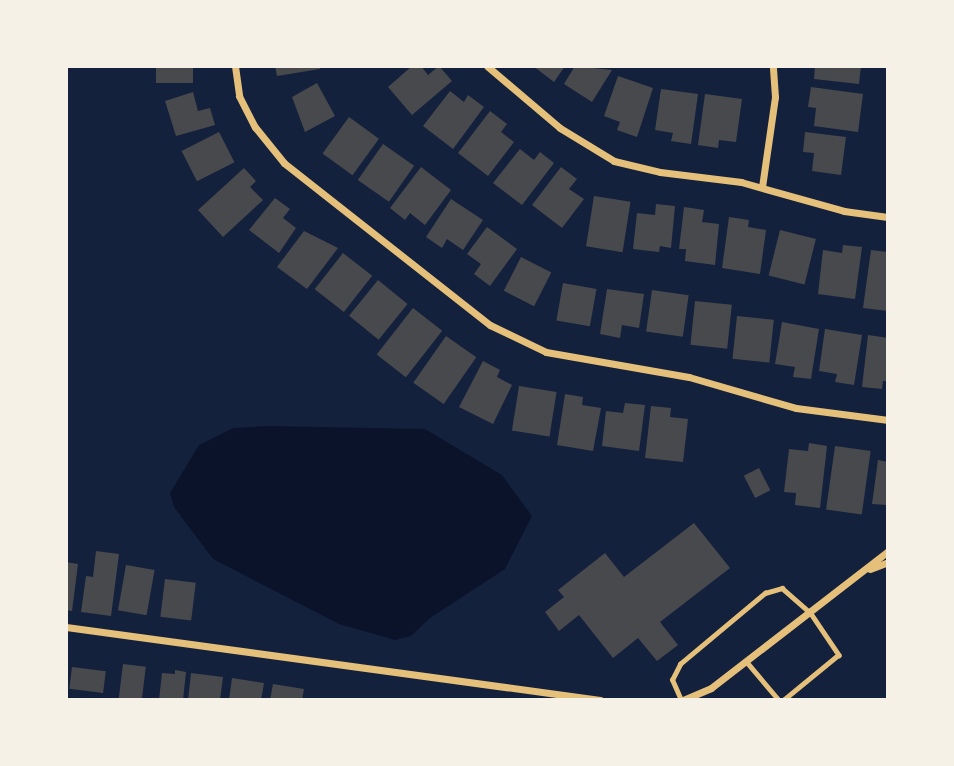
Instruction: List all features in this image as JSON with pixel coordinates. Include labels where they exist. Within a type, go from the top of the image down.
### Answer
[{"type":"street","points":[[235,66],[239,96],[255,127],[284,163],[490,325],[546,352],[689,377],[796,408],[887,421]]},
{"type":"street","points":[[487,66],[560,128],[614,161],[762,187],[844,211],[887,217]]},
{"type":"street","points":[[762,187],[775,97],[773,66]]},
{"type":"street","points":[[682,699],[711,688],[887,551]]},
{"type":"street","points":[[859,573],[887,562]]},
{"type":"street","points":[[66,627],[600,699]]},
{"type":"lane","points":[[682,699],[672,680],[680,664],[765,593],[782,588],[810,612],[839,655],[781,699],[746,661]]},
{"type":"water","points":[[268,426],[425,429],[502,475],[532,516],[505,569],[430,618],[411,636],[395,640],[339,624],[213,559],[174,507],[170,493],[199,445],[233,428]]},
{"type":"building","points":[[156,66],[193,66],[193,83],[156,83]]},
{"type":"building","points":[[275,66],[319,66],[320,69],[277,76]]},
{"type":"building","points":[[412,66],[421,66],[428,75],[439,66],[452,81],[412,115],[388,87]]},
{"type":"building","points":[[533,66],[565,66],[554,82]]},
{"type":"building","points":[[575,66],[612,70],[592,102],[564,84]]},
{"type":"building","points":[[815,66],[861,66],[859,84],[814,79]]},
{"type":"building","points":[[618,76],[653,88],[637,137],[617,130],[620,122],[604,116]]},
{"type":"building","points":[[317,83],[335,116],[305,132],[292,97]]},
{"type":"building","points":[[811,87],[863,94],[858,132],[814,126],[816,108],[808,107]]},
{"type":"building","points":[[661,89],[698,94],[691,144],[671,141],[673,133],[655,130]]},
{"type":"building","points":[[450,91],[464,102],[468,95],[484,107],[453,149],[423,126]]},
{"type":"building","points":[[193,92],[198,111],[210,108],[215,125],[176,136],[165,101]]},
{"type":"building","points":[[705,94],[742,99],[736,142],[719,140],[718,148],[698,145]]},
{"type":"building","points":[[490,111],[507,124],[501,132],[514,142],[488,176],[458,153]]},
{"type":"building","points":[[349,117],[379,139],[352,175],[323,153]]},
{"type":"building","points":[[219,132],[234,162],[197,181],[182,151]]},
{"type":"building","points":[[805,132],[846,137],[841,175],[812,171],[814,153],[803,152]]},
{"type":"building","points":[[383,144],[414,166],[389,202],[358,180]]},
{"type":"building","points":[[520,149],[534,160],[540,152],[554,163],[522,205],[493,183]]},
{"type":"building","points":[[421,167],[451,190],[425,225],[410,213],[405,220],[390,208]]},
{"type":"building","points":[[561,167],[577,179],[569,189],[584,199],[562,228],[532,205]]},
{"type":"building","points":[[244,168],[256,181],[250,187],[263,200],[223,237],[198,210]]},
{"type":"building","points":[[594,196],[631,202],[623,252],[586,246]]},
{"type":"building","points":[[275,198],[290,209],[283,218],[296,228],[279,253],[249,230]]},
{"type":"building","points":[[451,199],[483,220],[463,250],[447,239],[442,248],[426,237]]},
{"type":"building","points":[[656,204],[675,206],[671,248],[660,246],[659,252],[633,249],[637,213],[655,215]]},
{"type":"building","points":[[684,207],[704,210],[702,222],[719,224],[715,265],[685,261],[686,249],[679,249]]},
{"type":"building","points":[[729,217],[749,220],[748,227],[766,230],[760,274],[722,268]]},
{"type":"building","points":[[487,227],[517,249],[490,286],[474,274],[481,264],[467,254]]},
{"type":"building","points":[[780,230],[816,239],[805,285],[769,276]]},
{"type":"building","points":[[304,231],[338,248],[307,289],[277,267]]},
{"type":"building","points":[[843,245],[862,247],[855,299],[818,294],[823,250],[842,253]]},
{"type":"building","points":[[871,250],[888,252],[888,311],[863,308]]},
{"type":"building","points":[[343,253],[372,276],[344,312],[315,289]]},
{"type":"building","points":[[521,257],[551,272],[534,306],[504,291]]},
{"type":"building","points":[[378,280],[408,304],[379,340],[349,316]]},
{"type":"building","points":[[563,283],[596,289],[590,326],[556,320]]},
{"type":"building","points":[[607,289],[644,294],[639,328],[622,325],[620,338],[600,334]]},
{"type":"building","points":[[652,290],[689,295],[683,337],[646,332]]},
{"type":"building","points":[[695,301],[732,305],[727,349],[690,345]]},
{"type":"building","points":[[413,308],[442,331],[406,377],[377,354]]},
{"type":"building","points":[[737,316],[774,320],[769,363],[733,359]]},
{"type":"building","points":[[782,322],[819,329],[811,379],[793,377],[795,367],[775,364]]},
{"type":"building","points":[[825,329],[862,335],[854,385],[835,382],[837,374],[819,371]]},
{"type":"building","points":[[868,335],[888,338],[888,381],[883,381],[882,389],[862,387]]},
{"type":"building","points":[[446,336],[476,357],[444,404],[413,383]]},
{"type":"building","points":[[483,361],[500,370],[497,377],[512,385],[493,424],[459,407]]},
{"type":"building","points":[[519,386],[557,392],[549,436],[512,430]]},
{"type":"building","points":[[565,394],[583,397],[582,405],[601,408],[593,451],[557,445]]},
{"type":"building","points":[[625,403],[645,405],[639,451],[602,446],[606,411],[623,413]]},
{"type":"building","points":[[651,406],[671,408],[670,417],[688,419],[683,462],[645,458]]},
{"type":"building","points":[[809,443],[827,446],[820,508],[795,505],[796,493],[784,492],[789,449],[808,451]]},
{"type":"building","points":[[835,446],[871,451],[862,514],[826,509]]},
{"type":"building","points":[[878,460],[888,462],[888,505],[872,504]]},
{"type":"building","points":[[759,468],[770,490],[755,498],[744,476]]},
{"type":"building","points":[[694,523],[730,568],[660,622],[678,645],[657,661],[638,638],[613,658],[579,615],[559,631],[545,612],[564,597],[558,590],[605,553],[624,577]]},
{"type":"building","points":[[96,551],[119,554],[111,616],[81,612],[86,576],[93,577]]},
{"type":"building","points":[[66,562],[78,564],[72,611],[66,610]]},
{"type":"building","points":[[126,565],[155,570],[147,615],[118,610]]},
{"type":"building","points":[[165,579],[196,583],[191,620],[160,617]]},
{"type":"building","points":[[123,664],[146,667],[142,700],[119,700]]},
{"type":"building","points":[[72,667],[106,671],[103,693],[69,689]]},
{"type":"building","points":[[175,670],[186,672],[183,700],[159,700],[162,673],[175,674]]},
{"type":"building","points":[[191,673],[223,677],[220,700],[188,700]]},
{"type":"building","points":[[232,678],[264,683],[261,700],[229,700]]},
{"type":"building","points":[[273,684],[304,689],[302,700],[270,700]]}]
